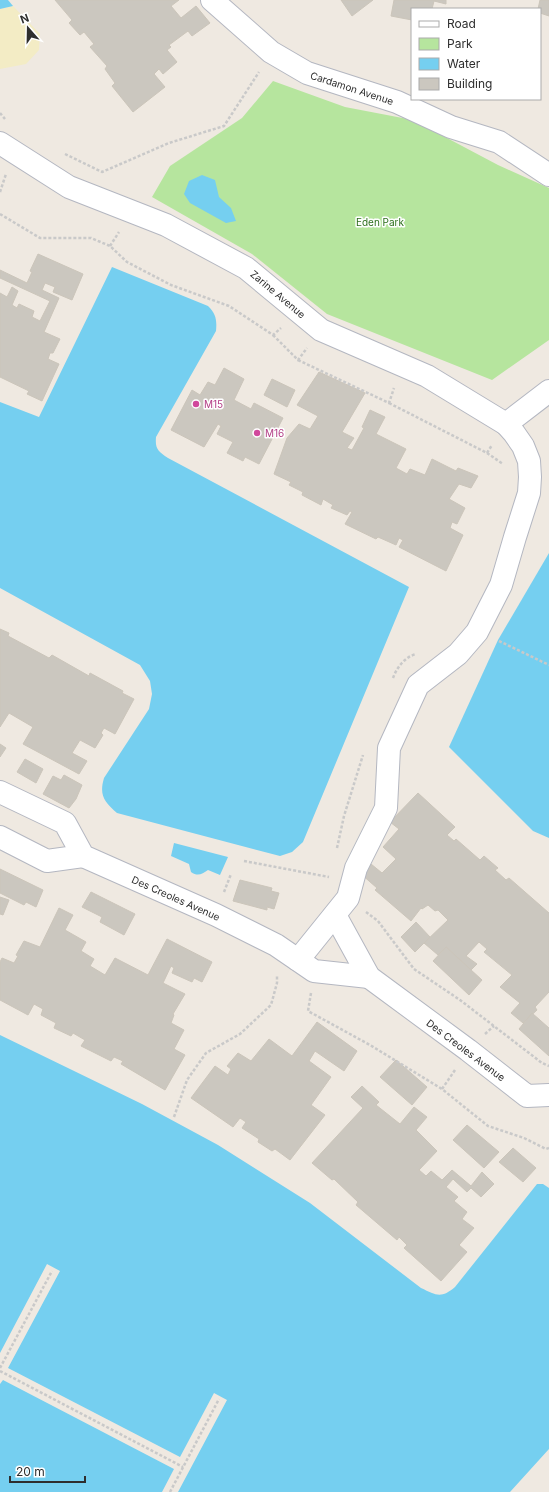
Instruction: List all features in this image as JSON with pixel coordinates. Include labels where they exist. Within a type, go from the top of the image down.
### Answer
[{"type":"street","name":"Cardamon Avenue","points":[[212,0],[271,52],[307,73],[397,102],[451,127],[498,142],[549,175]]},
{"type":"street","name":"Zarine Avenue","points":[[0,143],[69,187],[166,225],[246,268],[320,330],[427,376],[506,424],[523,446],[528,461],[530,477],[529,493],[501,585],[477,632],[458,654],[418,685],[389,748],[386,808],[356,868],[348,898]]},
{"type":"street","points":[[506,424],[549,391]]},
{"type":"street","points":[[0,792],[65,823],[83,856],[47,860],[0,837]]},
{"type":"street","name":"Des Creoles Avenue","points":[[83,856],[216,915],[276,945],[306,966],[368,977]]},
{"type":"street","points":[[306,966],[335,915],[348,898]]},
{"type":"street","name":"Des Creoles Avenue","points":[[335,915],[368,977],[468,1050],[527,1096],[549,1095]]},
{"type":"path","points":[[60,152],[102,172],[169,143],[224,126],[253,84],[271,52]]},
{"type":"path","points":[[0,113],[9,123]]},
{"type":"path","points":[[0,214],[40,238],[91,238],[110,246],[127,262],[171,285],[229,306],[273,335],[298,360],[389,403],[487,453],[508,467]]},
{"type":"path","points":[[273,335],[299,313]]},
{"type":"path","points":[[298,360],[320,330]]},
{"type":"path","points":[[389,403],[401,365]]},
{"type":"path","points":[[498,640],[549,665]]},
{"type":"path","points":[[390,684],[396,670],[409,656],[417,654]]},
{"type":"path","points":[[336,855],[344,816],[365,749]]},
{"type":"path","points":[[244,861],[331,878],[348,898],[378,921],[414,969],[460,1000],[542,1063],[549,1066]]},
{"type":"path","points":[[174,1117],[187,1080],[206,1053],[240,1034],[271,1005],[277,983],[276,945]]},
{"type":"path","points":[[306,966],[308,1011],[376,1048],[442,1089],[488,1126],[549,1148]]},
{"type":"path","points":[[442,1089],[468,1050]]},
{"type":"path","points":[[0,1368],[52,1271]]},
{"type":"path","points":[[0,1371],[182,1467]]},
{"type":"path","points":[[170,1492],[219,1399]]},
{"type":"green space","name":"Eden Park","points":[[273,81],[345,107],[413,120],[498,165],[549,188],[549,340],[492,380],[327,314],[252,254],[152,197],[170,166],[242,118]]},
{"type":"sand","points":[[13,6],[40,34],[39,50],[26,64],[0,69],[0,9]]},
{"type":"water","points":[[0,0],[8,0],[13,6],[0,9]]},
{"type":"water","points":[[202,175],[215,180],[219,197],[231,208],[236,221],[226,223],[190,203],[184,194],[189,181]]},
{"type":"water","points":[[112,267],[208,306],[215,317],[216,331],[156,437],[156,444],[160,451],[168,458],[409,587],[303,842],[292,852],[280,856],[117,813],[106,802],[102,794],[104,778],[149,709],[152,694],[150,681],[140,665],[0,588],[0,402],[39,417]]},
{"type":"water","points":[[549,553],[549,838],[533,831],[449,747],[498,640]]},
{"type":"water","points":[[174,843],[228,857],[220,875],[208,870],[202,874],[193,874],[189,864],[171,856]]},
{"type":"water","points":[[0,1035],[142,1104],[218,1145],[310,1203],[421,1288],[438,1295],[446,1293],[455,1287],[537,1184],[543,1184],[549,1188],[549,1449],[510,1492],[0,1492]]},
{"type":"pier","points":[[47,1264],[60,1271],[8,1368],[180,1457],[214,1393],[227,1400],[178,1492],[162,1492],[174,1469],[3,1380],[0,1384],[0,1353]]},
{"type":"building","points":[[55,0],[179,0],[171,6],[181,18],[196,6],[210,23],[192,36],[188,31],[169,45],[171,47],[167,50],[177,62],[163,74],[159,69],[154,74],[165,87],[133,112],[112,86],[115,83],[105,69],[107,66],[90,47],[94,44],[84,32],[80,35],[69,23],[72,20]]},
{"type":"building","points":[[341,0],[373,0],[352,16]]},
{"type":"building","points":[[394,0],[446,0],[446,4],[434,1],[432,8],[411,8],[411,20],[391,16]]},
{"type":"building","points":[[540,0],[549,0],[549,16],[541,13],[541,8],[538,8]]},
{"type":"building","points":[[38,254],[83,274],[72,300],[53,292],[55,287],[45,283],[42,290],[59,298],[44,332],[60,339],[53,353],[50,353],[48,359],[59,364],[42,401],[27,394],[29,391],[0,377],[0,293],[7,297],[12,287],[18,291],[12,305],[17,308],[19,304],[34,311],[32,317],[40,321],[50,301],[0,278],[0,270],[27,283],[32,272],[30,271]]},
{"type":"building","points":[[224,368],[244,379],[234,400],[251,409],[254,403],[283,418],[259,464],[245,457],[243,461],[227,453],[233,442],[217,434],[221,426],[218,424],[204,447],[171,430],[192,390],[200,395],[208,382],[215,385]]},
{"type":"building","points":[[319,372],[365,393],[342,432],[354,438],[347,448],[352,450],[364,428],[362,427],[370,410],[385,417],[376,434],[406,449],[396,468],[407,474],[410,469],[425,475],[432,459],[456,471],[458,468],[478,476],[471,488],[459,484],[449,499],[465,508],[457,524],[452,522],[450,528],[463,535],[446,571],[399,547],[403,540],[399,538],[396,545],[378,537],[376,539],[345,524],[352,512],[350,511],[347,515],[331,508],[333,505],[323,499],[321,505],[302,495],[303,492],[289,485],[291,482],[274,474],[287,438],[299,424],[310,429],[318,416],[297,405]]},
{"type":"building","points":[[272,379],[295,390],[287,407],[264,395]]},
{"type":"building","points":[[0,629],[9,633],[8,636],[49,658],[52,655],[89,676],[90,673],[123,691],[122,693],[134,699],[115,734],[104,728],[101,733],[103,735],[95,748],[80,740],[72,753],[87,761],[79,774],[23,744],[33,727],[9,713],[0,727]]},
{"type":"building","points":[[0,744],[6,748],[0,757]]},
{"type":"building","points":[[25,759],[43,769],[36,783],[17,772]]},
{"type":"building","points":[[64,775],[82,785],[76,799],[69,808],[43,794],[53,776],[61,780]]},
{"type":"building","points":[[418,793],[455,827],[447,835],[454,841],[456,839],[480,860],[484,856],[498,868],[495,870],[506,880],[509,878],[549,913],[549,992],[535,1007],[537,1010],[523,1023],[511,1013],[520,1003],[500,987],[512,975],[484,952],[487,949],[479,942],[466,956],[477,964],[471,970],[446,947],[438,955],[424,943],[448,920],[438,910],[435,911],[428,905],[422,909],[421,908],[411,921],[375,890],[377,888],[361,874],[371,864],[382,873],[396,859],[383,847],[399,829],[390,822]]},
{"type":"building","points":[[0,869],[43,890],[36,907],[26,902],[24,905],[0,893]]},
{"type":"building","points":[[240,880],[272,888],[271,891],[279,893],[274,909],[267,907],[267,910],[233,901]]},
{"type":"building","points":[[91,892],[135,914],[124,935],[100,922],[102,917],[82,907]]},
{"type":"building","points":[[0,897],[9,900],[3,915],[0,914]]},
{"type":"building","points":[[59,908],[73,915],[65,930],[86,942],[81,951],[94,959],[90,966],[105,975],[115,958],[148,975],[167,939],[212,962],[202,982],[194,978],[192,982],[172,973],[174,968],[171,966],[163,983],[185,994],[173,1014],[171,1023],[184,1030],[174,1049],[185,1055],[165,1090],[121,1064],[123,1061],[114,1057],[111,1061],[81,1046],[85,1040],[73,1033],[71,1036],[54,1028],[56,1023],[41,1015],[43,1009],[34,1004],[28,1015],[0,1000],[0,962],[2,958],[14,963],[18,956],[16,955],[24,941],[40,947]]},
{"type":"building","points":[[416,922],[430,937],[415,952],[401,937]]},
{"type":"building","points":[[446,947],[482,980],[469,995],[433,961]]},
{"type":"building","points":[[532,1013],[549,1028],[549,1056],[519,1029]]},
{"type":"building","points":[[317,1022],[357,1051],[344,1071],[315,1051],[309,1061],[331,1077],[311,1105],[325,1115],[290,1160],[275,1149],[272,1151],[258,1142],[259,1139],[242,1128],[246,1122],[240,1118],[233,1127],[191,1098],[215,1066],[228,1075],[231,1069],[227,1066],[238,1053],[251,1061],[269,1039],[292,1056]]},
{"type":"building","points":[[396,1060],[427,1087],[412,1105],[380,1077]]},
{"type":"building","points":[[362,1086],[379,1102],[376,1105],[400,1124],[414,1107],[427,1117],[416,1130],[437,1151],[419,1170],[426,1176],[431,1171],[442,1180],[452,1170],[471,1186],[482,1172],[494,1184],[481,1197],[471,1188],[467,1192],[453,1179],[446,1187],[458,1197],[454,1201],[467,1212],[462,1219],[474,1228],[459,1245],[467,1252],[441,1281],[404,1248],[407,1245],[399,1237],[397,1240],[356,1205],[358,1202],[334,1179],[332,1180],[312,1163],[363,1108],[351,1097]]},
{"type":"building","points":[[467,1125],[499,1152],[484,1168],[453,1140]]},
{"type":"building","points":[[513,1148],[536,1168],[523,1182],[499,1162]]},
{"type":"place","name":"M15","points":[[196,404]]},
{"type":"place","name":"M16","points":[[257,433]]}]
